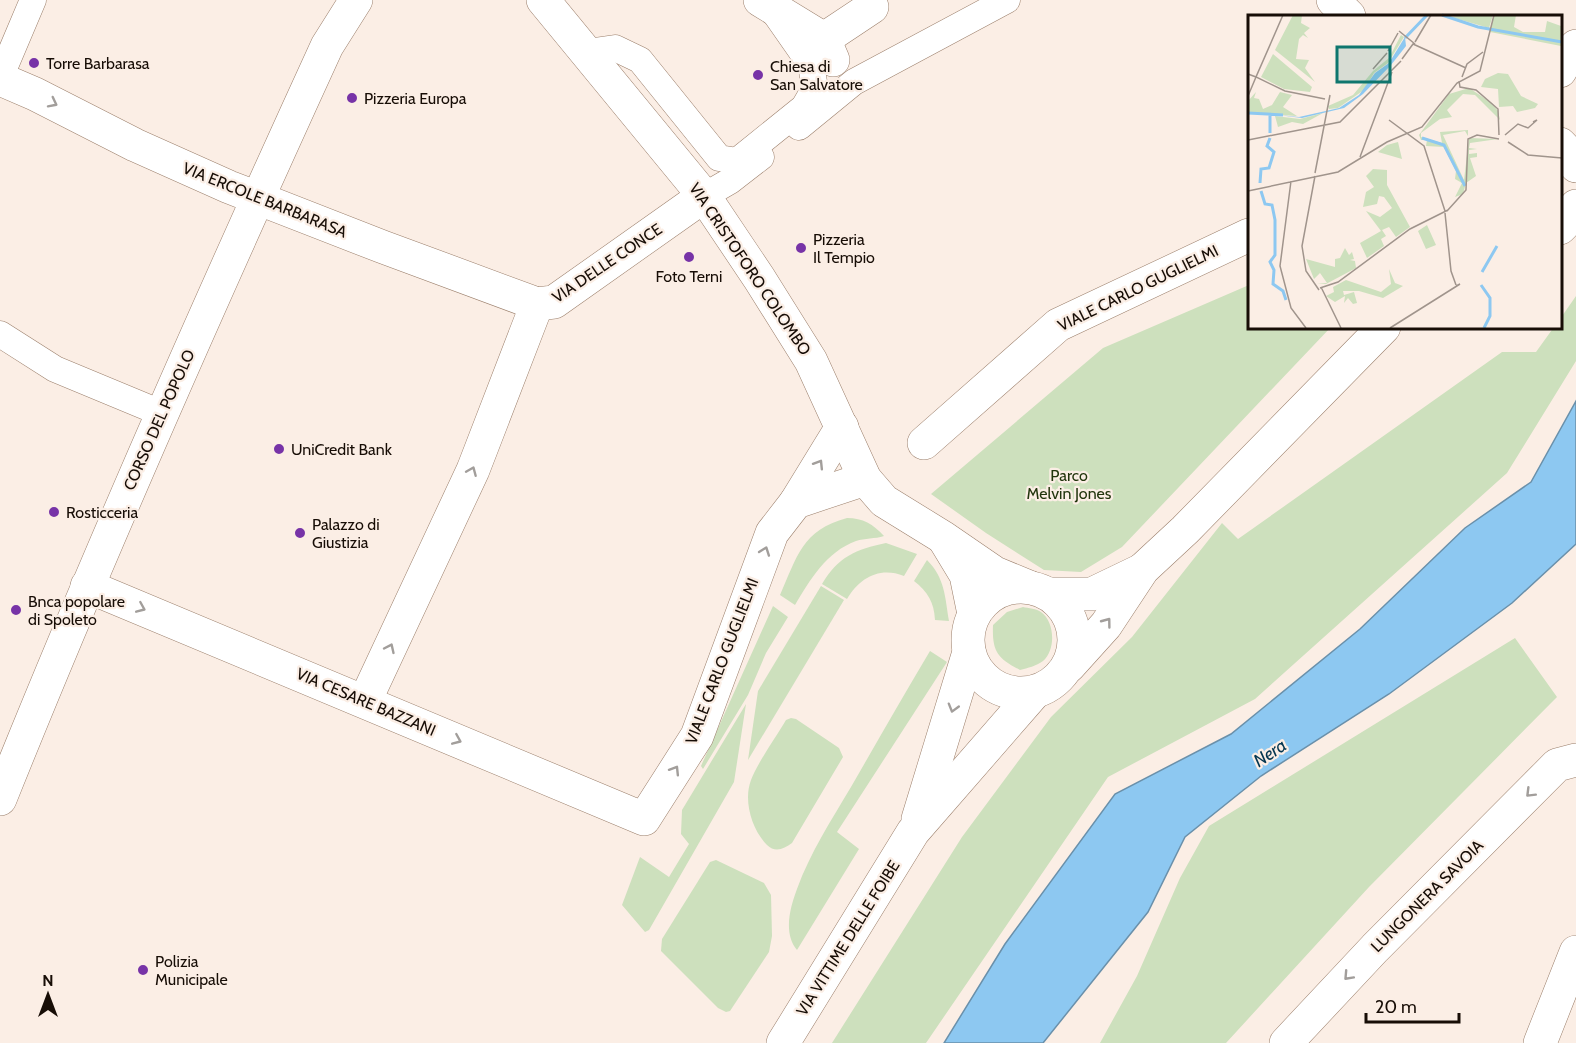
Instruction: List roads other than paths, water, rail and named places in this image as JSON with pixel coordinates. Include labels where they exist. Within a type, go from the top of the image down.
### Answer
[{"type":"street","points":[[0,79],[33,0]]},
{"type":"street","name":"CORSO DEL POPOLO","points":[[0,799],[161,413],[327,46],[356,0]]},
{"type":"street","name":"VIA CRISTOFORO COLOMBO","points":[[543,0],[704,196],[811,361],[865,479],[884,501],[995,573],[1039,591]]},
{"type":"street","name":"VIA DELLE CONCE","points":[[365,701],[473,470],[537,304],[554,302],[704,196],[730,181],[837,61],[1007,0]]},
{"type":"street","points":[[1333,0],[1348,15]]},
{"type":"street","points":[[587,51],[615,48],[640,60],[719,158],[737,161],[804,107],[815,87],[811,65],[768,2]]},
{"type":"street","points":[[768,2],[837,61],[876,4]]},
{"type":"street","points":[[1561,69],[1576,46]]},
{"type":"street","name":"VIA ERCOLE BARBARASA","points":[[0,79],[35,94],[135,145],[257,199],[382,248],[537,304]]},
{"type":"street","name":"VIALE CARLO GUGLIELMI","points":[[924,443],[1058,325],[1248,235]]},
{"type":"street","points":[[1143,569],[1092,594],[1013,587],[998,592],[984,601],[974,614],[969,626],[967,639],[975,668],[993,686],[1016,694],[1034,693],[1054,683],[1106,625],[1143,569],[1185,530],[1374,332]]},
{"type":"street","points":[[0,334],[55,369],[161,413]]},
{"type":"street","name":"VIALE CARLO GUGLIELMI","points":[[644,819],[697,736],[772,533],[796,502],[842,427]]},
{"type":"street","points":[[796,502],[865,479]]},
{"type":"street","name":"VIA CRISTOFORO COLOMBO","points":[[944,538],[966,575],[974,614]]},
{"type":"street","name":"VIA CESARE BAZZANI","points":[[87,586],[644,819]]},
{"type":"street","points":[[1039,591],[1062,604],[1070,618],[1075,634],[1074,650],[1069,666]]},
{"type":"street","name":"VIA VITTIME DELLE FOIBE","points":[[913,832],[969,652]]},
{"type":"street","name":"VIA VITTIME DELLE FOIBE","points":[[783,1043],[913,832],[1034,693]]},
{"type":"street","name":"LUNGONERA SAVOIA","points":[[1286,1043],[1375,948],[1557,765],[1576,760]]},
{"type":"street","points":[[1540,1043],[1576,952]]},
{"type":"water","name":"Nera","points":[[1576,401],[1576,544],[1512,603],[1389,694],[1261,776],[1185,837],[1148,912],[1043,1043],[944,1043],[1005,944],[1115,794],[1231,734],[1360,629],[1465,528],[1531,482]]},
{"type":"place","name":"Torre Barbarasa","points":[[34,63]]},
{"type":"place","name":"Chiesa di San Salvatore","points":[[758,75]]},
{"type":"place","name":"Pizzeria Europa","points":[[352,98]]},
{"type":"place","name":"Pizzeria Il Tempio","points":[[801,248]]},
{"type":"place","name":"Foto Terni","points":[[689,257]]},
{"type":"place","name":"UniCredit Bank","points":[[279,449]]},
{"type":"place","name":"Rosticceria","points":[[54,512]]},
{"type":"place","name":"Palazzo di Giustizia","points":[[300,533]]},
{"type":"place","name":"Bnca popolare di Spoleto","points":[[16,610]]},
{"type":"place","name":"Polizia Municipale","points":[[143,970]]},
{"type":"park label","name":"Parco Melvin Jones","points":[[1069,484]]}]
